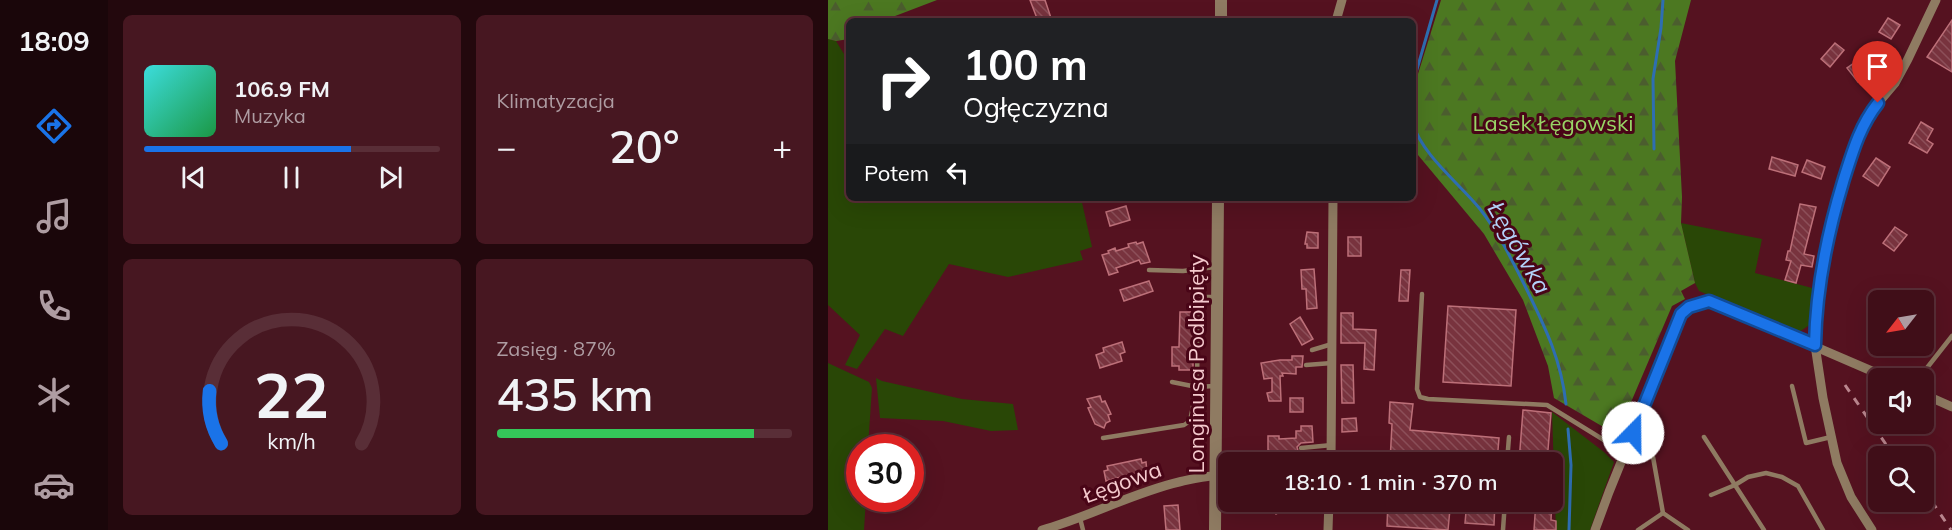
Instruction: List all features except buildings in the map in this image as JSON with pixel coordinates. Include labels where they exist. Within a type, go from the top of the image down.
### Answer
[{"type":"street","points":[[1221,0],[1221,18]]},
{"type":"street","points":[[1337,18],[1342,0]]},
{"type":"street","points":[[1872,530],[1851,497],[1837,463],[1823,398],[1815,345],[1815,320],[1826,253],[1840,193],[1859,131],[1867,116],[1894,83],[1936,0]]},
{"type":"street","name":"Longinusa Podbipięty","points":[[1218,201],[1217,386],[1221,452]]},
{"type":"street","points":[[1332,452],[1333,201]]},
{"type":"street","points":[[1595,530],[1681,314],[1689,307],[1709,301],[1868,369]]},
{"type":"street","points":[[1934,399],[1952,407]]},
{"type":"street","name":"Łęgowa","points":[[1042,530],[1080,518],[1152,488],[1218,474]]},
{"type":"street","name":"Longinusa Podbipięty","points":[[1215,530],[1218,506]]},
{"type":"street","points":[[1328,530],[1329,512]]},
{"type":"lane","points":[[1149,270],[1183,271],[1218,267]]},
{"type":"lane","points":[[1422,294],[1417,389],[1420,397],[1547,405],[1625,453]]},
{"type":"lane","points":[[1103,438],[1190,421],[1197,387],[1198,301],[1205,297],[1218,297]]},
{"type":"lane","points":[[1927,368],[1952,336]]},
{"type":"lane","points":[[1312,350],[1332,344]]},
{"type":"lane","points":[[1306,365],[1332,363]]},
{"type":"lane","points":[[1172,382],[1197,387],[1217,386]]},
{"type":"lane","points":[[1792,386],[1806,442],[1831,437]]},
{"type":"lane","points":[[1508,452],[1509,437]]},
{"type":"lane","points":[[1704,437],[1764,530]]},
{"type":"lane","points":[[1301,448],[1332,445]]},
{"type":"lane","points":[[1653,457],[1664,513],[1688,530]]},
{"type":"lane","points":[[1711,495],[1748,477],[1766,473],[1782,477],[1798,486],[1822,530]]},
{"type":"lane","points":[[1503,530],[1504,512]]},
{"type":"lane","points":[[1638,530],[1664,513]]},
{"type":"lane","points":[[1080,518],[1083,530]]},
{"type":"green space","points":[[828,0],[937,0],[890,18],[846,18],[846,39],[828,39]]},
{"type":"green space","name":"Lasek Łęgowski","points":[[1441,0],[1691,0],[1675,61],[1682,197],[1681,223],[1695,283],[1681,291],[1685,299],[1672,306],[1617,435],[1554,398],[1548,366],[1523,300],[1484,234],[1416,153],[1416,80]]},
{"type":"green space","points":[[828,39],[836,41],[846,57],[846,201],[1082,201],[1092,247],[1080,251],[1083,260],[1008,277],[949,264],[903,336],[885,329],[857,369],[845,365],[860,335],[828,305]]},
{"type":"green space","points":[[1681,223],[1762,239],[1755,273],[1816,289],[1811,324],[1799,332],[1699,291],[1695,283]]},
{"type":"green space","points":[[828,363],[869,382],[872,388],[869,434],[846,434],[846,512],[865,512],[864,530],[828,530]]},
{"type":"green space","points":[[876,378],[962,399],[1013,404],[1018,430],[991,431],[943,421],[880,418]]},
{"type":"green space","points":[[1552,412],[1614,462],[1590,530],[1556,530],[1555,512],[1563,512],[1563,452],[1553,452]]},
{"type":"waterway","name":"Łęgówka","points":[[1416,73],[1437,0]]},
{"type":"waterway","points":[[1654,149],[1653,79],[1663,0]]},
{"type":"waterway","name":"Łęgówka","points":[[1416,131],[1442,169],[1480,209],[1509,255],[1551,342],[1564,387],[1566,404]]},
{"type":"waterway","name":"Łęgówka","points":[[1568,429],[1571,465],[1569,530]]},
{"type":"railway","points":[[1845,385],[1887,446]]},
{"type":"railway","points":[[1934,504],[1951,530]]},
{"type":"route","points":[[1633,433],[1681,314],[1689,307],[1709,301],[1815,345],[1815,320],[1824,261],[1840,193],[1859,131],[1867,116],[1878,103]]}]
